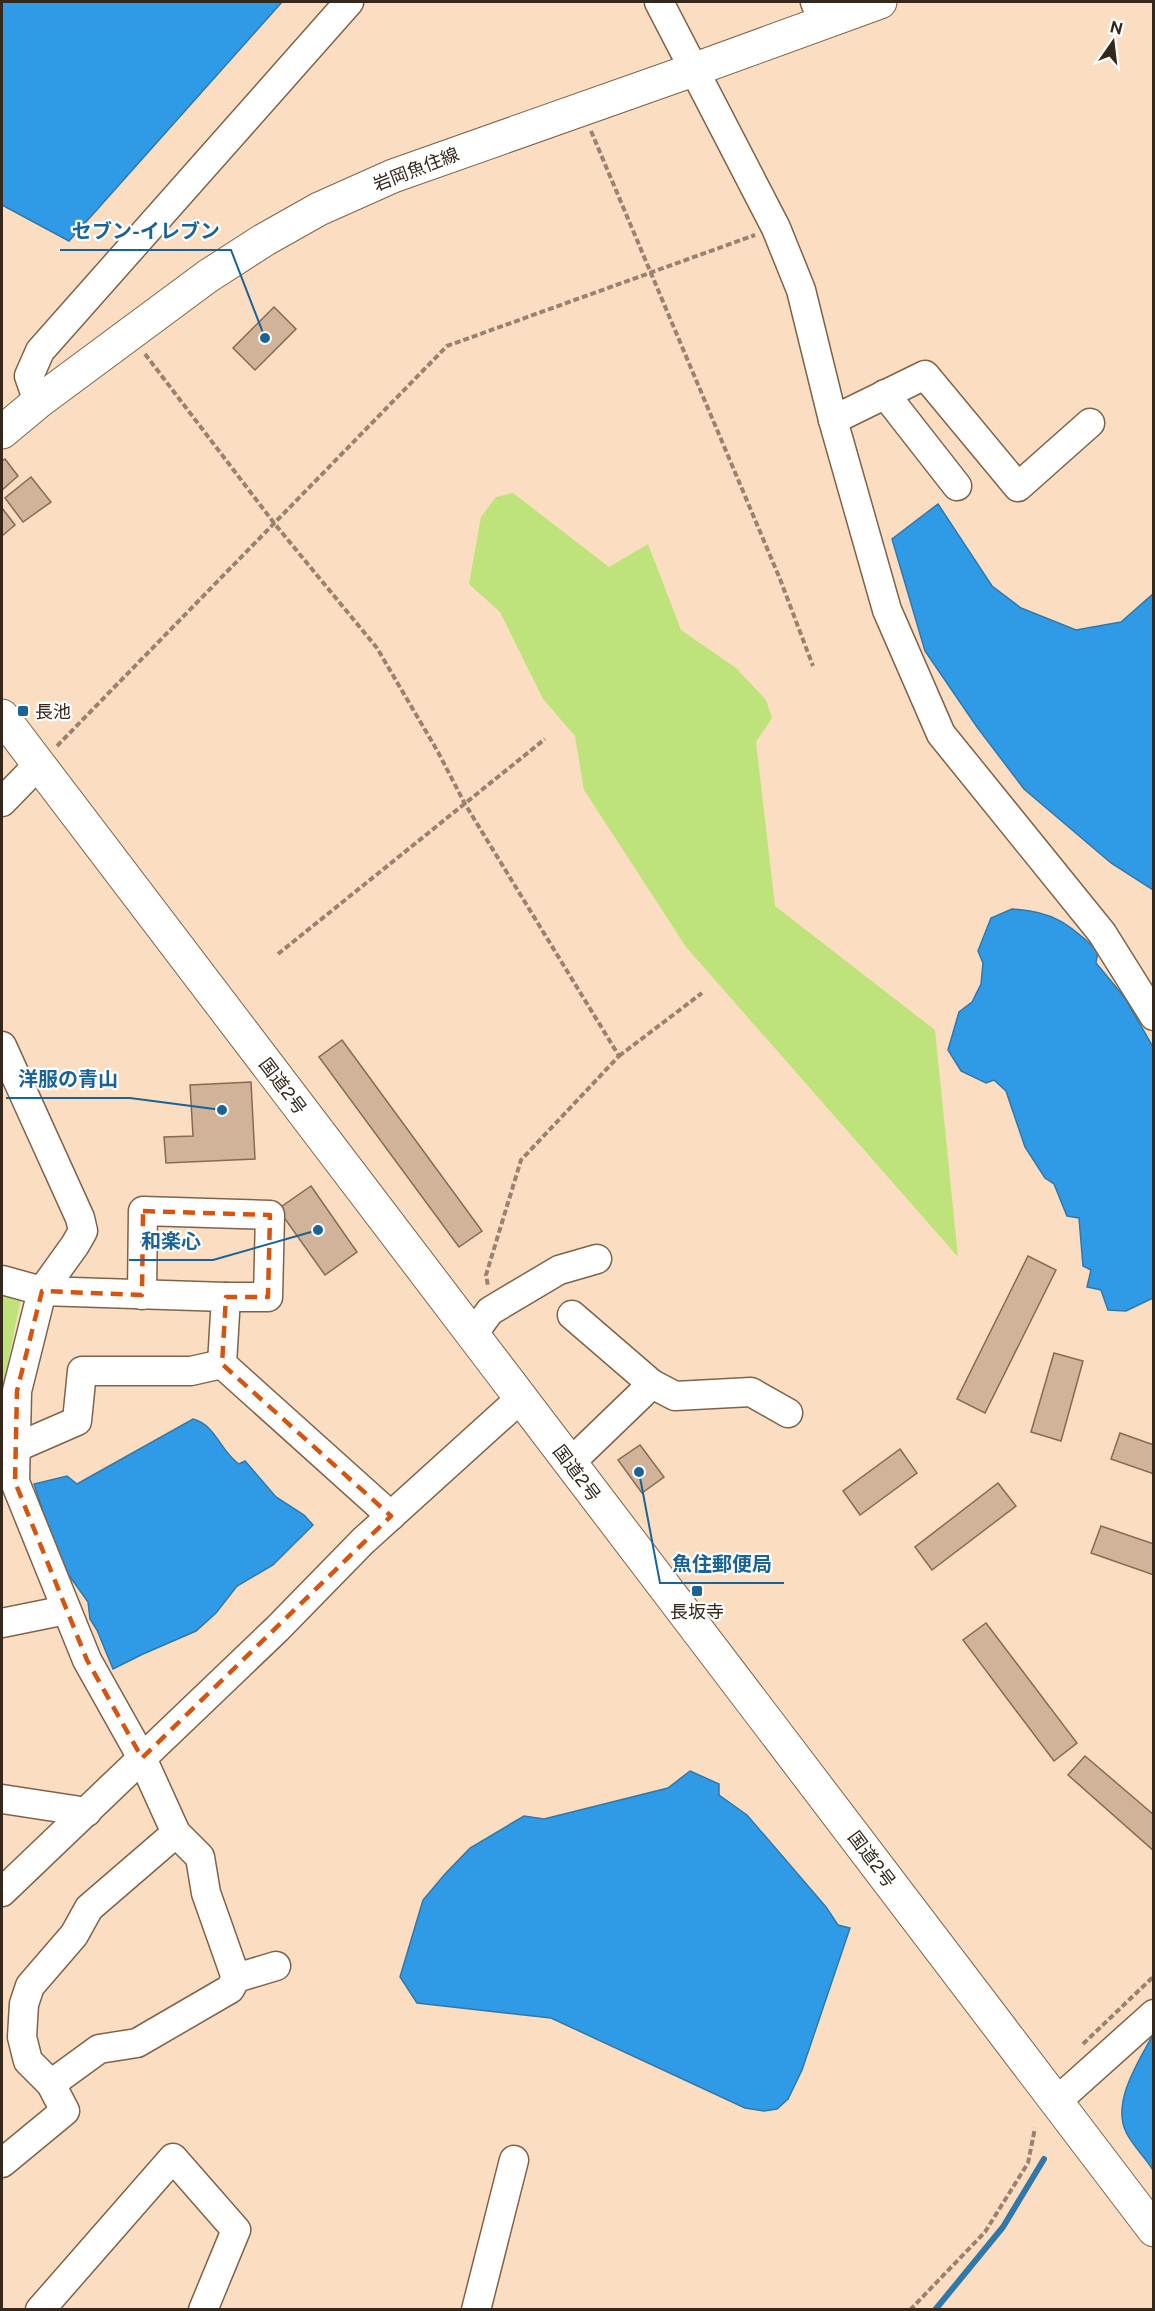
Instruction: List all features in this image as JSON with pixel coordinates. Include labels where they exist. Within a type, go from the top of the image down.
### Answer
[{"type":"main road","name":"岩岡魚住線","points":[[2,432],[38,402],[208,276],[264,240],[319,209],[393,176],[693,70],[819,12],[880,2]]},
{"type":"main road","name":"国道2号","points":[[2,716],[482,1323],[521,1398],[1154,2230]]},
{"type":"street","points":[[38,402],[29,376],[40,351],[349,2]]},
{"type":"street","points":[[659,2],[776,228],[801,290],[833,420],[887,610],[941,734],[1102,933],[1154,1016]]},
{"type":"street","points":[[833,420],[925,375],[1018,488],[1090,423]]},
{"type":"street","points":[[885,394],[957,486]]},
{"type":"street","points":[[2,802],[39,765]]},
{"type":"street","points":[[2,1046],[80,1218],[83,1231],[42,1291],[17,1391],[8,1446],[15,1482],[87,1660],[142,1758],[176,1833],[200,1857],[206,1893],[236,1978]]},
{"type":"street","points":[[2,1280],[42,1291],[142,1295],[268,1297],[270,1215],[143,1211],[142,1295]]},
{"type":"street","points":[[482,1323],[559,1270],[597,1259]]},
{"type":"street","points":[[222,1364],[226,1297]]},
{"type":"street","points":[[573,1316],[652,1384],[675,1396],[751,1392],[788,1413]]},
{"type":"street","points":[[8,1446],[77,1421],[82,1371],[191,1371],[222,1364]]},
{"type":"street","points":[[222,1364],[391,1516]]},
{"type":"street","points":[[570,1463],[652,1384]]},
{"type":"street","points":[[2,1892],[277,1629],[363,1541],[521,1398]]},
{"type":"street","points":[[2,1623],[66,1610]]},
{"type":"street","points":[[2,1799],[87,1812]]},
{"type":"street","points":[[2,2163],[64,2111],[51,2084],[28,2061],[22,2037],[24,2004],[30,1986],[74,1935],[89,1908],[176,1833]]},
{"type":"street","points":[[51,2084],[99,2049],[137,2043],[230,1989],[236,1978],[276,1966]]},
{"type":"street","points":[[1057,2101],[1154,2014]]},
{"type":"street","points":[[40,2310],[173,2158],[236,2230],[202,2310]]},
{"type":"street","points":[[476,2310],[514,2160]]},
{"type":"path","points":[[581,108],[780,579],[813,666]]},
{"type":"path","points":[[39,765],[447,346],[776,228]]},
{"type":"path","points":[[130,334],[274,523],[377,648],[438,752],[465,804],[619,1056]]},
{"type":"path","points":[[278,954],[545,739]]},
{"type":"path","points":[[482,1323],[486,1275],[521,1160],[619,1056],[702,993]]},
{"type":"path","points":[[910,2310],[985,2232],[1028,2163],[1035,2128]]},
{"type":"highlighted area","points":[[143,1211],[270,1215],[268,1297],[226,1297],[222,1364],[391,1516],[142,1758],[87,1660],[15,1482],[17,1391],[42,1291],[142,1295]]},
{"type":"green space","points":[[513,493],[609,567],[648,544],[681,630],[736,668],[766,700],[772,718],[756,742],[775,906],[935,1030],[958,1257],[686,947],[584,790],[575,736],[543,699],[500,612],[469,584],[481,517],[496,497]]},
{"type":"green space","points":[[2,1293],[21,1298],[2,1392]]},
{"type":"water","points":[[2,2],[282,2],[69,241],[2,205]]},
{"type":"water","points":[[938,504],[992,586],[1021,608],[1076,630],[1121,622],[1153,594],[1153,890],[1111,863],[1024,789],[977,727],[925,651],[892,539]]},
{"type":"water","points":[[1012,909],[1050,916],[1069,926],[1098,951],[1096,963],[1125,998],[1153,1047],[1153,1298],[1126,1311],[1108,1310],[1101,1290],[1087,1287],[1091,1270],[1083,1266],[1079,1218],[1067,1216],[1054,1184],[1045,1178],[1025,1147],[1006,1091],[994,1080],[986,1083],[961,1071],[948,1050],[959,1012],[972,1002],[981,984],[983,963],[978,951],[991,918]]},
{"type":"water","points":[[193,1419],[201,1422],[213,1432],[239,1464],[245,1461],[276,1497],[304,1515],[313,1525],[273,1565],[237,1586],[216,1613],[196,1631],[113,1669],[90,1619],[88,1602],[68,1574],[49,1530],[34,1484],[67,1476],[77,1484]]},
{"type":"water","points":[[690,1771],[719,1784],[719,1795],[747,1815],[826,1907],[838,1925],[850,1928],[802,2070],[788,2099],[777,2109],[764,2111],[745,2108],[551,2018],[417,2003],[400,1977],[423,1900],[470,1848],[524,1816],[544,1819],[668,1788]]},
{"type":"water","points":[[1153,2036],[1153,2170],[1126,2132],[1122,2121],[1122,2109],[1133,2072]]},
{"type":"building","points":[[274,307],[296,329],[255,370],[233,348]]},
{"type":"building","points":[[5,459],[18,476],[2,490],[2,461]]},
{"type":"building","points":[[31,477],[51,502],[23,522],[5,498]]},
{"type":"building","points":[[2,508],[15,525],[2,536]]},
{"type":"building","points":[[342,1040],[482,1231],[459,1247],[319,1057]]},
{"type":"building","points":[[251,1082],[255,1159],[166,1163],[164,1137],[193,1136],[190,1085]]},
{"type":"building","points":[[311,1186],[357,1252],[325,1275],[278,1209]]},
{"type":"building","points":[[1028,1256],[1056,1270],[985,1413],[957,1399]]},
{"type":"building","points":[[1054,1353],[1083,1361],[1061,1441],[1031,1432]]},
{"type":"building","points":[[1120,1433],[1154,1445],[1154,1474],[1111,1459]]},
{"type":"building","points":[[640,1445],[664,1477],[642,1493],[618,1460]]},
{"type":"building","points":[[900,1449],[917,1473],[860,1515],[843,1491]]},
{"type":"building","points":[[998,1483],[1016,1506],[932,1570],[915,1547]]},
{"type":"building","points":[[1101,1526],[1154,1544],[1154,1575],[1091,1553]]},
{"type":"building","points":[[986,1623],[1077,1743],[1054,1761],[963,1640]]},
{"type":"building","points":[[1085,1756],[1154,1815],[1154,1851],[1068,1775]]},
{"type":"waterway","points":[[935,2310],[1003,2227],[1044,2159]]},
{"type":"place","name":"セブン-イレブン","points":[[265,338]]},
{"type":"place","name":"長池","points":[[23,711]]},
{"type":"place","name":"洋服の青山","points":[[222,1110]]},
{"type":"place","name":"和楽心","points":[[318,1230]]},
{"type":"place","name":"魚住郵便局","points":[[639,1472]]},
{"type":"place","name":"長坂寺","points":[[697,1591]]}]
